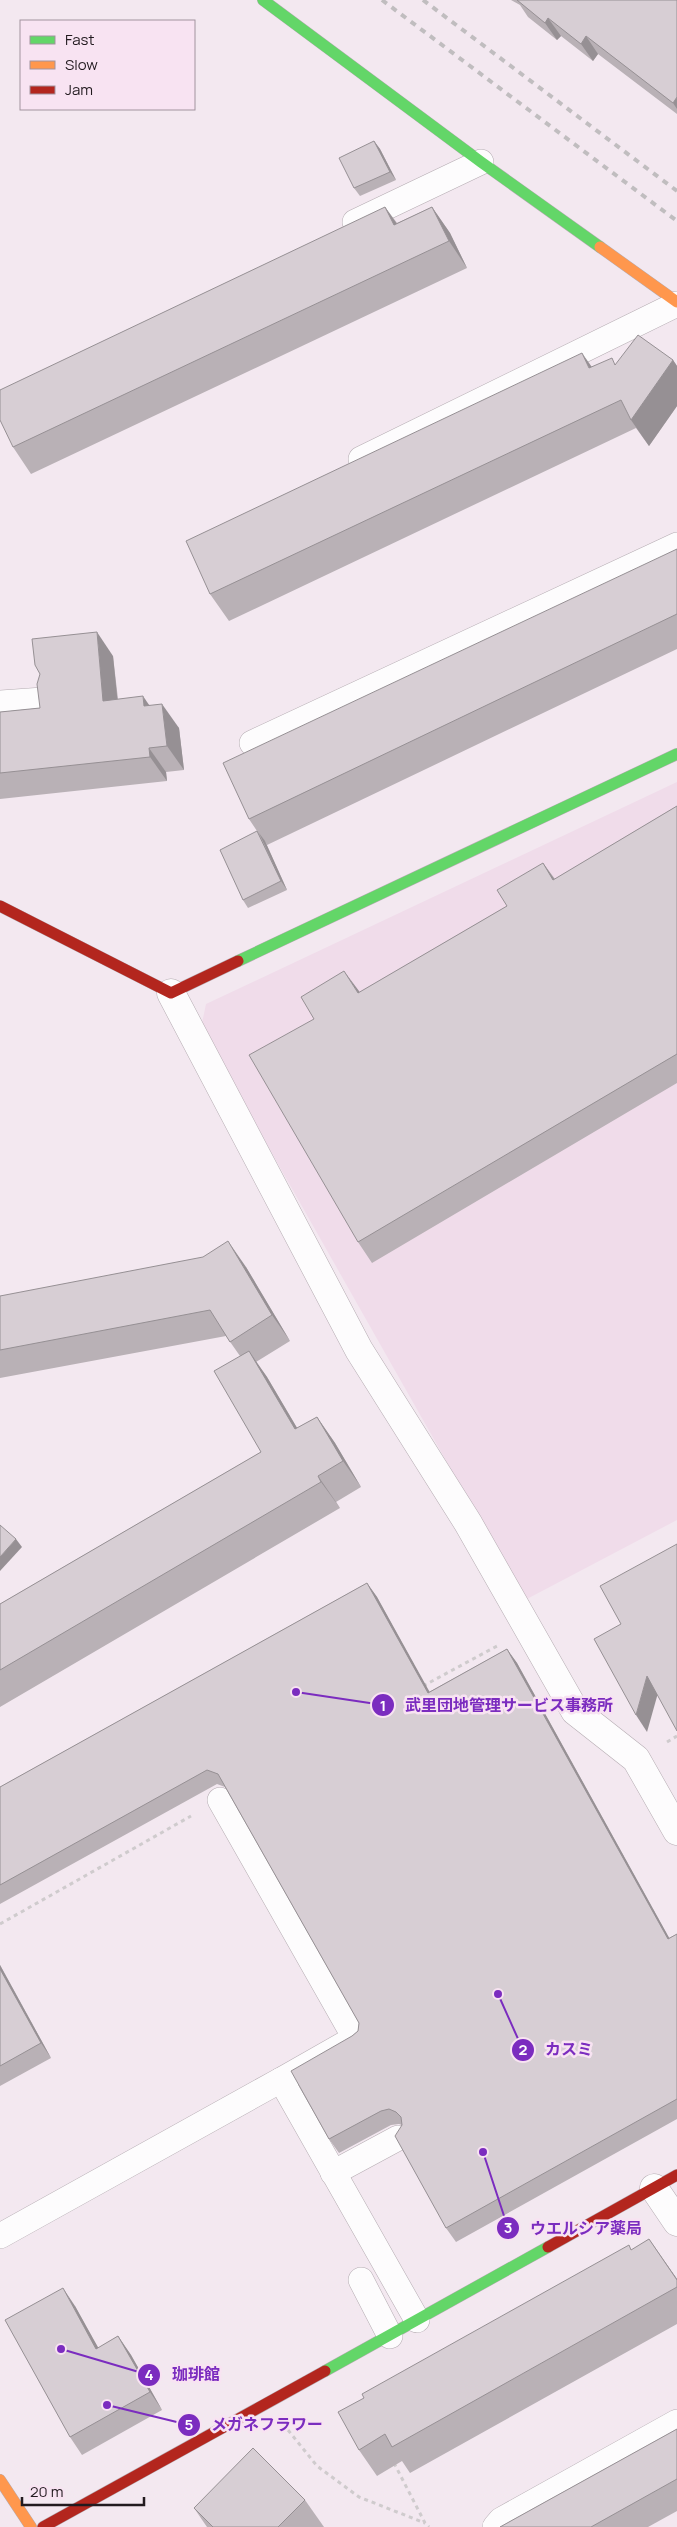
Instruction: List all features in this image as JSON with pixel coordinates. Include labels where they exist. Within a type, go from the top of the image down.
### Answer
[{"type":"street","points":[[263,0],[677,303]]},
{"type":"street","points":[[171,993],[677,754]]},
{"type":"street","points":[[0,906],[171,993],[358,1350],[468,1523],[575,1711],[636,1759],[677,1831]]},
{"type":"street","points":[[43,2527],[390,2336],[666,2181],[677,2222]]},
{"type":"street","points":[[0,2480],[31,2527]]},
{"type":"lane","points":[[330,234],[482,162]]},
{"type":"lane","points":[[342,468],[677,303]]},
{"type":"lane","points":[[252,743],[677,545]]},
{"type":"lane","points":[[0,703],[43,700]]},
{"type":"lane","points":[[0,2236],[281,2080],[332,2056],[355,2038],[220,1800]]},
{"type":"lane","points":[[281,2080],[320,2138],[334,2173],[364,2218],[417,2320]]},
{"type":"lane","points":[[334,2173],[398,2138]]},
{"type":"lane","points":[[361,2280],[390,2336]]},
{"type":"lane","points":[[495,2527],[501,2520],[677,2422]]},
{"type":"path","points":[[286,2428],[317,2466],[359,2497],[429,2527]]},
{"type":"path","points":[[390,2456],[425,2524]]},
{"type":"shaded area","points":[[677,782],[677,1520],[525,1600],[201,1028],[206,1004]]},
{"type":"building","points":[[517,0],[677,0],[677,97],[673,103],[586,36],[581,44],[548,18],[545,23]]},
{"type":"building","points":[[374,141],[390,172],[354,188],[339,158]]},
{"type":"building","points":[[385,207],[394,225],[432,207],[449,241],[13,447],[0,420],[0,390]]},
{"type":"building","points":[[638,335],[673,360],[631,420],[621,400],[210,594],[186,541],[582,353],[589,368],[612,358],[615,365]]},
{"type":"building","points":[[677,549],[677,614],[249,819],[223,763]]},
{"type":"building","points":[[97,632],[103,701],[143,696],[144,706],[162,704],[167,746],[149,748],[150,757],[0,773],[0,712],[40,708],[37,684],[40,674],[35,665],[32,639]]},
{"type":"building","points":[[677,806],[677,1054],[358,1242],[249,1055],[314,1019],[301,997],[344,971],[358,993],[507,906],[497,890],[543,863],[553,880]]},
{"type":"building","points":[[257,831],[281,881],[243,900],[220,850]]},
{"type":"building","points":[[228,1241],[272,1315],[230,1342],[210,1310],[0,1350],[0,1296],[203,1257]]},
{"type":"building","points":[[249,1351],[295,1429],[317,1417],[343,1461],[318,1476],[321,1482],[0,1670],[0,1604],[261,1452],[214,1371]]},
{"type":"building","points":[[0,1525],[16,1539],[0,1557]]},
{"type":"building","points":[[677,1544],[677,1731],[647,1676],[636,1715],[594,1639],[621,1624],[600,1586]]},
{"type":"building","points":[[367,1583],[428,1693],[507,1649],[668,1939],[677,1934],[677,2099],[446,2228],[395,2136],[402,2125],[401,2117],[389,2109],[381,2111],[329,2139],[291,2071],[352,2036],[358,2031],[359,2023],[218,1774],[207,1770],[0,1885],[0,1787]]},
{"type":"building","points":[[0,1969],[41,2043],[0,2066]]},
{"type":"building","points":[[649,2239],[677,2280],[677,2287],[392,2447],[385,2434],[359,2450],[338,2412],[364,2398],[362,2394],[629,2245],[631,2250]]},
{"type":"building","points":[[63,2288],[96,2349],[118,2336],[150,2392],[70,2437],[5,2320]]},
{"type":"building","points":[[677,2429],[677,2479],[591,2527],[500,2527]]},
{"type":"building","points":[[253,2448],[305,2500],[278,2527],[213,2527],[194,2508]]},
{"type":"railway","points":[[382,0],[677,221]]},
{"type":"railway","points":[[423,0],[677,191]]},
{"type":"traffic: fast","points":[[263,0],[481,162],[600,247]]},
{"type":"traffic: fast","points":[[238,961],[677,754]]},
{"type":"traffic: fast","points":[[325,2371],[548,2247]]},
{"type":"traffic: slow","points":[[600,247],[677,302]]},
{"type":"traffic: slow","points":[[0,2480],[31,2527]]},
{"type":"traffic: jam","points":[[0,906],[171,993],[238,961]]},
{"type":"traffic: jam","points":[[548,2247],[677,2175]]},
{"type":"traffic: jam","points":[[43,2527],[325,2371]]},
{"type":"place","name":"武里団地管理サービス事務所","points":[[296,1692]]},
{"type":"place","name":"カスミ","points":[[498,1994]]},
{"type":"place","name":"ウエルシア薬局","points":[[483,2152]]},
{"type":"place","name":"珈琲館","points":[[61,2349]]},
{"type":"place","name":"メガネフラワー","points":[[107,2405]]}]
